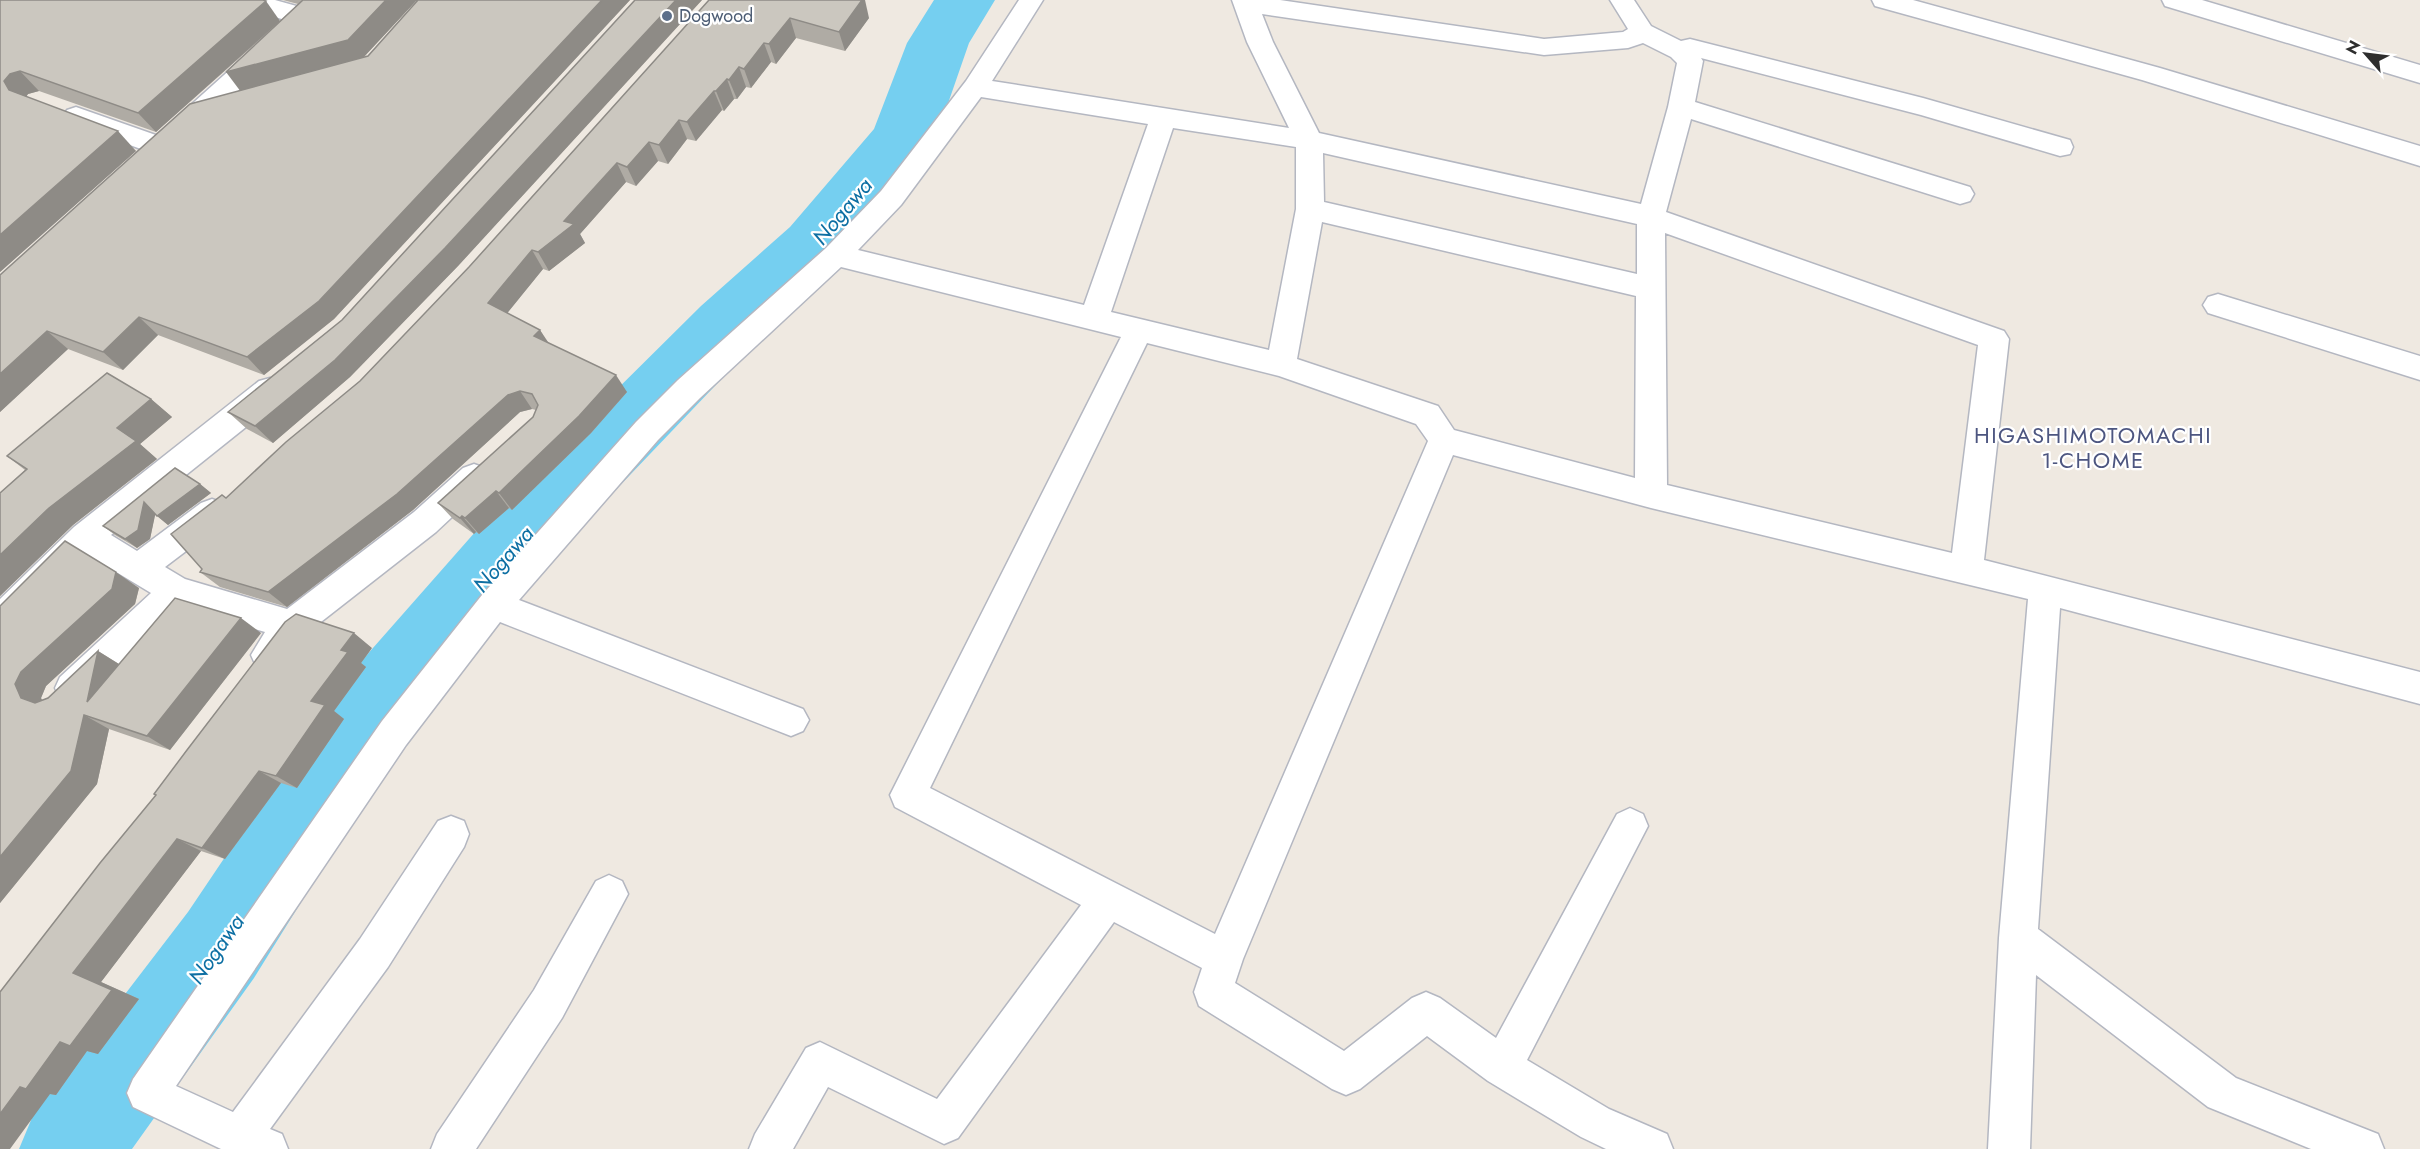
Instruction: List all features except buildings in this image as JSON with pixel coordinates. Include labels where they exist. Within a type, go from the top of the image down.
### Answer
[{"type":"street","points":[[247,0],[313,9]]},
{"type":"street","points":[[451,834],[253,1143],[147,1093],[394,733],[494,605],[647,431],[689,389],[836,255],[891,198],[975,87],[1031,0]]},
{"type":"street","points":[[1622,0],[1642,32],[1680,51],[1690,61],[1682,107],[1651,217],[1651,495]]},
{"type":"street","points":[[2174,0],[2420,74]]},
{"type":"street","points":[[1244,1],[1544,47],[1628,40],[1642,32]]},
{"type":"street","points":[[1244,1],[1260,42],[1309,140],[1311,209],[1281,364]]},
{"type":"street","points":[[1898,2],[2151,74],[2420,156]]},
{"type":"street","points":[[49,106],[151,155],[313,9]]},
{"type":"street","points":[[1680,51],[1690,47],[1923,107],[2061,147]]},
{"type":"street","points":[[975,87],[1309,140],[1651,217],[1994,339],[1966,571]]},
{"type":"street","points":[[195,115],[250,100]]},
{"type":"street","points":[[1682,107],[1960,194]]},
{"type":"street","points":[[1094,319],[1163,118]]},
{"type":"street","points":[[1311,209],[1651,288]]},
{"type":"street","points":[[836,255],[1281,364],[1427,415],[1444,440],[1651,495],[2045,589],[2420,688]]},
{"type":"street","points":[[2218,305],[2420,368]]},
{"type":"street","points":[[1139,330],[908,795],[1224,959]]},
{"type":"street","points":[[0,621],[85,537],[290,374]]},
{"type":"street","points":[[1444,440],[1224,959],[1213,992],[1346,1075],[1426,1012],[1502,1067],[1595,1123],[1652,1149]]},
{"type":"street","points":[[248,682],[291,625],[425,522],[492,461]]},
{"type":"street","points":[[139,568],[232,498]]},
{"type":"street","points":[[85,537],[176,591],[291,625]]},
{"type":"street","points":[[2009,1149],[2018,938],[2045,589]]},
{"type":"street","points":[[60,699],[176,591]]},
{"type":"street","points":[[494,605],[791,720]]},
{"type":"street","points":[[1502,1067],[1630,826]]},
{"type":"street","points":[[452,1149],[548,1004],[609,894]]},
{"type":"street","points":[[770,1149],[820,1062],[944,1124],[1107,900]]},
{"type":"street","points":[[2018,938],[2222,1093],[2363,1149]]},
{"type":"waterway","name":"Nogawa","points":[[70,1149],[221,945],[373,710],[519,538],[727,326],[815,245],[903,138],[938,43],[965,0]]},
{"type":"place","name":"Dogwood","points":[[667,16]]},
{"type":"district","name":"HIGASHIMOTOMACHI 1-CHOME","points":[[2093,448]]}]
